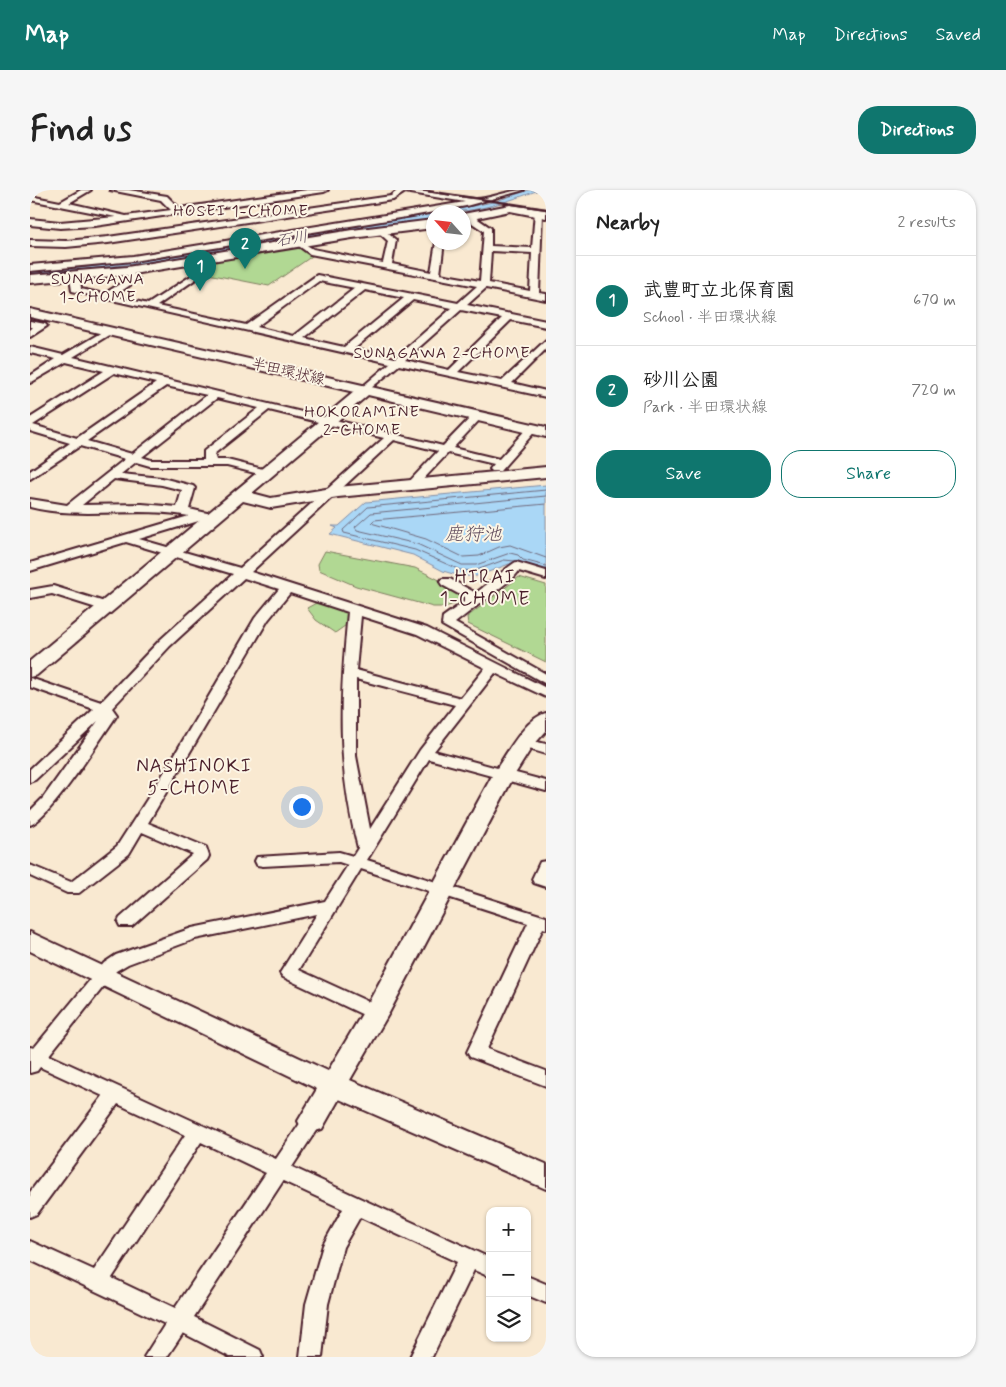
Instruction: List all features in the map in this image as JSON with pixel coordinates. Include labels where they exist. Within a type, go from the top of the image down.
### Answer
[{"type":"street","points":[[62,204],[87,190]]},
{"type":"street","points":[[114,190],[164,198],[177,211]]},
{"type":"street","points":[[30,222],[77,224],[177,211],[235,199],[285,196],[324,190]]},
{"type":"street","points":[[30,268],[164,243],[305,211],[393,198],[403,190]]},
{"type":"street","points":[[407,190],[479,201]]},
{"type":"street","points":[[32,245],[164,243],[324,226],[412,214],[479,201],[520,190]]},
{"type":"street","points":[[158,197],[172,191]]},
{"type":"street","points":[[285,196],[324,226]]},
{"type":"street","points":[[30,198],[129,218],[164,243]]},
{"type":"street","points":[[471,216],[510,208],[542,213],[534,294]]},
{"type":"street","points":[[412,214],[426,223]]},
{"type":"street","points":[[30,671],[171,552],[207,517],[241,495],[368,388],[484,285],[488,230],[471,220]]},
{"type":"street","points":[[30,279],[75,277],[127,271],[380,230],[426,225]]},
{"type":"street","points":[[380,230],[392,240],[387,266]]},
{"type":"street","points":[[300,244],[310,251],[546,297]]},
{"type":"street","points":[[487,248],[537,251]]},
{"type":"street","points":[[435,275],[439,250]]},
{"type":"street","points":[[149,307],[199,274],[187,262]]},
{"type":"street","points":[[106,297],[134,279],[127,271]]},
{"type":"street","points":[[75,277],[77,291],[546,394]]},
{"type":"street","points":[[247,328],[317,278],[510,316],[544,326]]},
{"type":"street","points":[[296,339],[363,287]]},
{"type":"street","points":[[346,350],[411,296]]},
{"type":"street","name":"半田環状線","points":[[30,308],[542,429]]},
{"type":"street","name":"半田環状線","points":[[30,313],[368,388],[478,416],[542,429]]},
{"type":"street","points":[[451,373],[510,316]]},
{"type":"street","points":[[30,324],[42,326],[30,334]]},
{"type":"street","points":[[30,380],[110,331]]},
{"type":"street","points":[[504,385],[546,343]]},
{"type":"street","points":[[30,350],[502,463]]},
{"type":"street","points":[[533,356],[546,358]]},
{"type":"street","points":[[30,423],[112,370]]},
{"type":"street","points":[[30,476],[163,382]]},
{"type":"street","points":[[68,510],[214,395]]},
{"type":"street","points":[[211,463],[208,453],[268,408]]},
{"type":"street","points":[[412,485],[478,416]]},
{"type":"street","points":[[30,428],[150,463],[227,463],[267,472]]},
{"type":"street","points":[[489,478],[502,463],[542,429]]},
{"type":"street","points":[[30,777],[104,708],[165,643],[391,437]]},
{"type":"street","points":[[241,495],[271,503],[330,494],[546,472]]},
{"type":"street","points":[[111,475],[126,479],[158,480],[177,487],[189,488],[182,511]]},
{"type":"street","points":[[30,502],[44,507]]},
{"type":"street","points":[[30,507],[68,510],[119,508],[182,511],[207,517]]},
{"type":"street","points":[[30,566],[124,538],[207,517]]},
{"type":"street","points":[[124,538],[242,573],[422,631],[546,693]]},
{"type":"street","points":[[546,575],[516,566],[512,572],[448,620],[450,625],[546,680]]},
{"type":"street","points":[[512,572],[546,581]]},
{"type":"street","points":[[446,582],[466,592],[470,596],[469,600],[475,601]]},
{"type":"street","points":[[30,870],[73,889],[123,850],[262,618],[286,588]]},
{"type":"street","points":[[30,594],[53,590],[106,606]]},
{"type":"street","points":[[355,610],[350,673],[349,756],[366,847]]},
{"type":"street","points":[[376,1012],[289,973],[425,753],[493,667]]},
{"type":"street","points":[[350,673],[463,703]]},
{"type":"street","points":[[30,682],[104,708],[110,715],[48,801],[30,820]]},
{"type":"street","points":[[155,1357],[312,1121],[376,1012],[504,774],[535,746],[546,719]]},
{"type":"street","points":[[425,753],[546,786]]},
{"type":"street","points":[[126,922],[201,856],[200,851],[139,825]]},
{"type":"street","points":[[263,861],[330,856],[357,862],[442,888],[542,922],[476,1052],[546,1079]]},
{"type":"street","points":[[546,866],[540,879],[546,881]]},
{"type":"street","points":[[329,906],[192,934],[144,953],[122,959],[113,964],[32,1059],[114,1094],[486,1266]]},
{"type":"street","points":[[30,942],[334,1085],[546,1177]]},
{"type":"street","points":[[30,1208],[114,1094]]},
{"type":"street","points":[[98,1281],[197,1133]]},
{"type":"street","points":[[311,1357],[318,1304],[333,1245],[355,1206]]},
{"type":"street","points":[[30,1250],[179,1320],[252,1357]]},
{"type":"street","points":[[421,1357],[469,1258]]},
{"type":"street","points":[[531,1287],[546,1294]]},
{"type":"green space","points":[[298,246],[315,254],[269,286],[203,273],[193,265]]},
{"type":"green space","points":[[325,551],[415,568],[466,593],[464,601],[445,607],[433,607],[356,586],[319,570],[318,564]]},
{"type":"green space","points":[[519,577],[546,585],[546,662],[468,624],[467,617]]},
{"type":"green space","points":[[318,602],[345,610],[350,618],[349,623],[335,633],[316,620],[307,608]]},
{"type":"water","points":[[529,190],[539,190],[504,202],[471,210],[471,206],[493,202]]},
{"type":"water","name":"石川","points":[[426,215],[426,220],[181,257],[81,270],[30,274],[30,271],[73,269],[175,256]]},
{"type":"water","name":"鹿狩池","points":[[546,485],[546,578],[509,564],[478,576],[460,576],[443,571],[413,555],[330,534],[337,528],[332,526],[339,526],[366,502]]},
{"type":"railway","points":[[421,190],[546,209]]},
{"type":"place","name":"砂川公園","points":[[245,269]]},
{"type":"place","name":"武豊町立北保育園","points":[[200,291]]},
{"type":"district","name":"HOSEI 1-CHOME","points":[[241,211]]},
{"type":"district","name":"SUNAGAWA 1-CHOME","points":[[98,288]]},
{"type":"district","name":"SUNAGAWA 2-CHOME","points":[[442,353]]},
{"type":"district","name":"HOKORAMINE 2-CHOME","points":[[362,421]]},
{"type":"district","name":"HIRAI 1-CHOME","points":[[485,588]]},
{"type":"district","name":"NASHINOKI 5-CHOME","points":[[194,777]]}]
